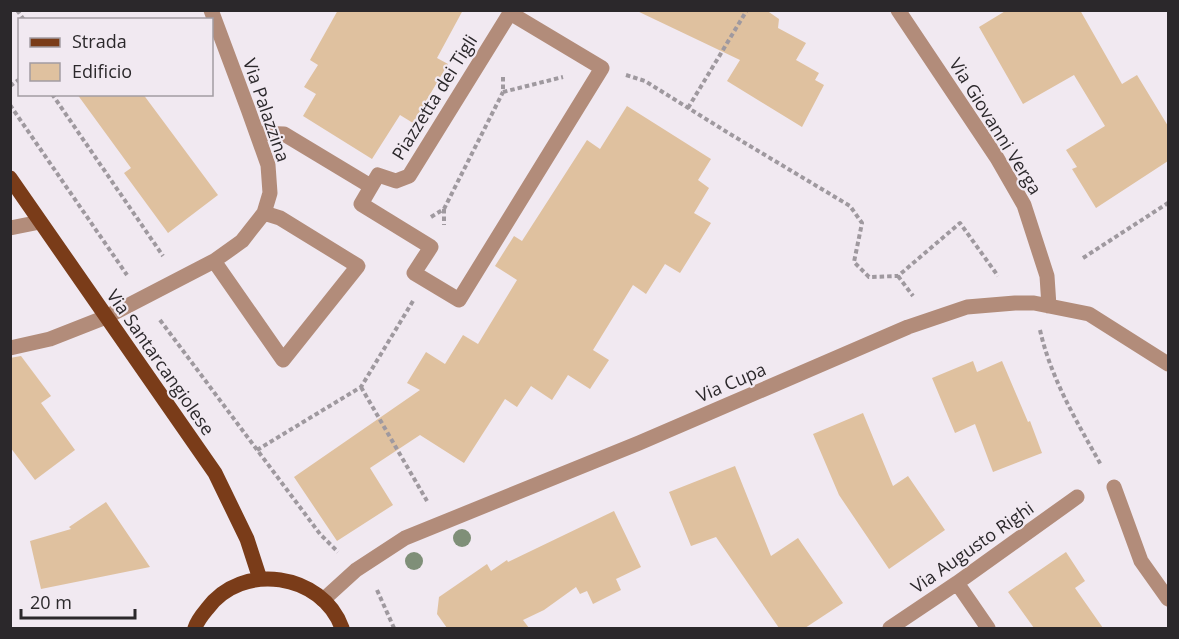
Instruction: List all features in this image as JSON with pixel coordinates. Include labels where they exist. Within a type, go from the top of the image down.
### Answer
[{"type":"main road","name":"Via Santarcangiolese","points":[[10,178],[215,473],[247,539],[260,579]]},
{"type":"main road","points":[[195,628],[213,601],[234,586],[260,579],[282,579],[304,587],[323,600],[342,628]]},
{"type":"street","name":"Via Palazzina","points":[[10,348],[50,339],[106,317],[214,261],[242,241],[264,213],[270,193],[268,165],[211,10]]},
{"type":"street","name":"Via Giovanni Verga","points":[[898,10],[997,158],[1024,205],[1047,276],[1041,305]]},
{"type":"street","name":"Piazzetta dei Tigli","points":[[510,12],[602,68],[459,300],[426,280],[414,273],[430,247],[361,204],[378,175],[396,181],[409,176],[510,12]]},
{"type":"street","points":[[256,133],[284,134],[367,184]]},
{"type":"street","points":[[214,261],[283,360],[358,266],[280,218],[264,213]]},
{"type":"street","points":[[10,228],[40,222]]},
{"type":"street","name":"Via Cupa","points":[[323,600],[356,570],[405,538],[639,443],[908,327],[967,307],[1015,303],[1041,305],[1089,314],[1168,364]]},
{"type":"street","points":[[1114,487],[1141,561],[1168,599]]},
{"type":"street","name":"Via Augusto Righi","points":[[890,628],[1077,497]]},
{"type":"street","points":[[957,583],[988,628]]},
{"type":"path","points":[[688,108],[747,10]]},
{"type":"path","points":[[444,228],[444,209],[503,92]]},
{"type":"path","points":[[53,96],[179,279]]},
{"type":"path","points":[[10,105],[143,298],[320,534],[345,559]]},
{"type":"path","points":[[775,161],[850,206],[862,223],[854,262],[869,277],[898,276],[960,223],[998,276]]},
{"type":"path","points":[[1083,258],[1168,203]]},
{"type":"path","points":[[407,233],[444,209]]},
{"type":"path","points":[[898,276],[915,299]]},
{"type":"path","points":[[257,450],[360,387],[426,280]]},
{"type":"path","points":[[1041,305],[1045,352],[1071,412],[1114,487]]},
{"type":"path","points":[[360,387],[429,505]]},
{"type":"path","points":[[378,590],[394,628]]},
{"type":"building","points":[[338,10],[463,10],[437,58],[448,64],[413,123],[400,115],[372,159],[303,116],[316,94],[304,87],[318,65],[310,60]]},
{"type":"building","points":[[635,10],[766,10],[779,19],[778,28],[806,43],[796,60],[819,73],[815,80],[824,85],[802,127],[727,81],[740,60]]},
{"type":"building","points":[[1007,10],[1080,10],[1122,84],[1137,75],[1168,126],[1168,161],[1096,208],[1072,169],[1077,167],[1066,150],[1105,126],[1074,75],[1023,104],[979,27]]},
{"type":"building","points":[[78,96],[144,96],[218,195],[168,233],[124,173],[131,168]]},
{"type":"building","points":[[627,106],[711,159],[698,180],[709,188],[694,213],[711,223],[680,273],[665,264],[646,294],[633,285],[593,350],[609,360],[590,389],[568,375],[552,400],[531,386],[517,407],[505,399],[464,463],[420,435],[370,468],[393,505],[337,541],[294,477],[420,390],[407,383],[426,352],[445,364],[463,335],[478,344],[517,280],[495,266],[514,236],[522,241],[587,140],[600,149]]},
{"type":"building","points":[[21,356],[51,396],[41,403],[75,450],[35,480],[10,447],[10,358]]},
{"type":"building","points":[[973,361],[977,372],[1002,361],[1042,453],[993,472],[975,424],[955,433],[932,378]]},
{"type":"building","points":[[863,413],[893,486],[908,476],[945,530],[889,569],[839,495],[813,434]]},
{"type":"building","points":[[735,466],[771,556],[798,538],[843,603],[805,628],[779,628],[716,537],[691,546],[669,492]]},
{"type":"building","points":[[106,502],[150,567],[41,589],[30,541],[71,529],[69,527]]},
{"type":"building","points":[[614,511],[641,567],[616,579],[621,590],[593,604],[587,591],[580,594],[576,587],[544,610],[523,620],[529,628],[447,628],[437,614],[439,597],[487,564],[491,571],[507,560],[508,562]]},
{"type":"building","points":[[1066,552],[1085,581],[1075,588],[1103,628],[1034,628],[1008,592]]}]
